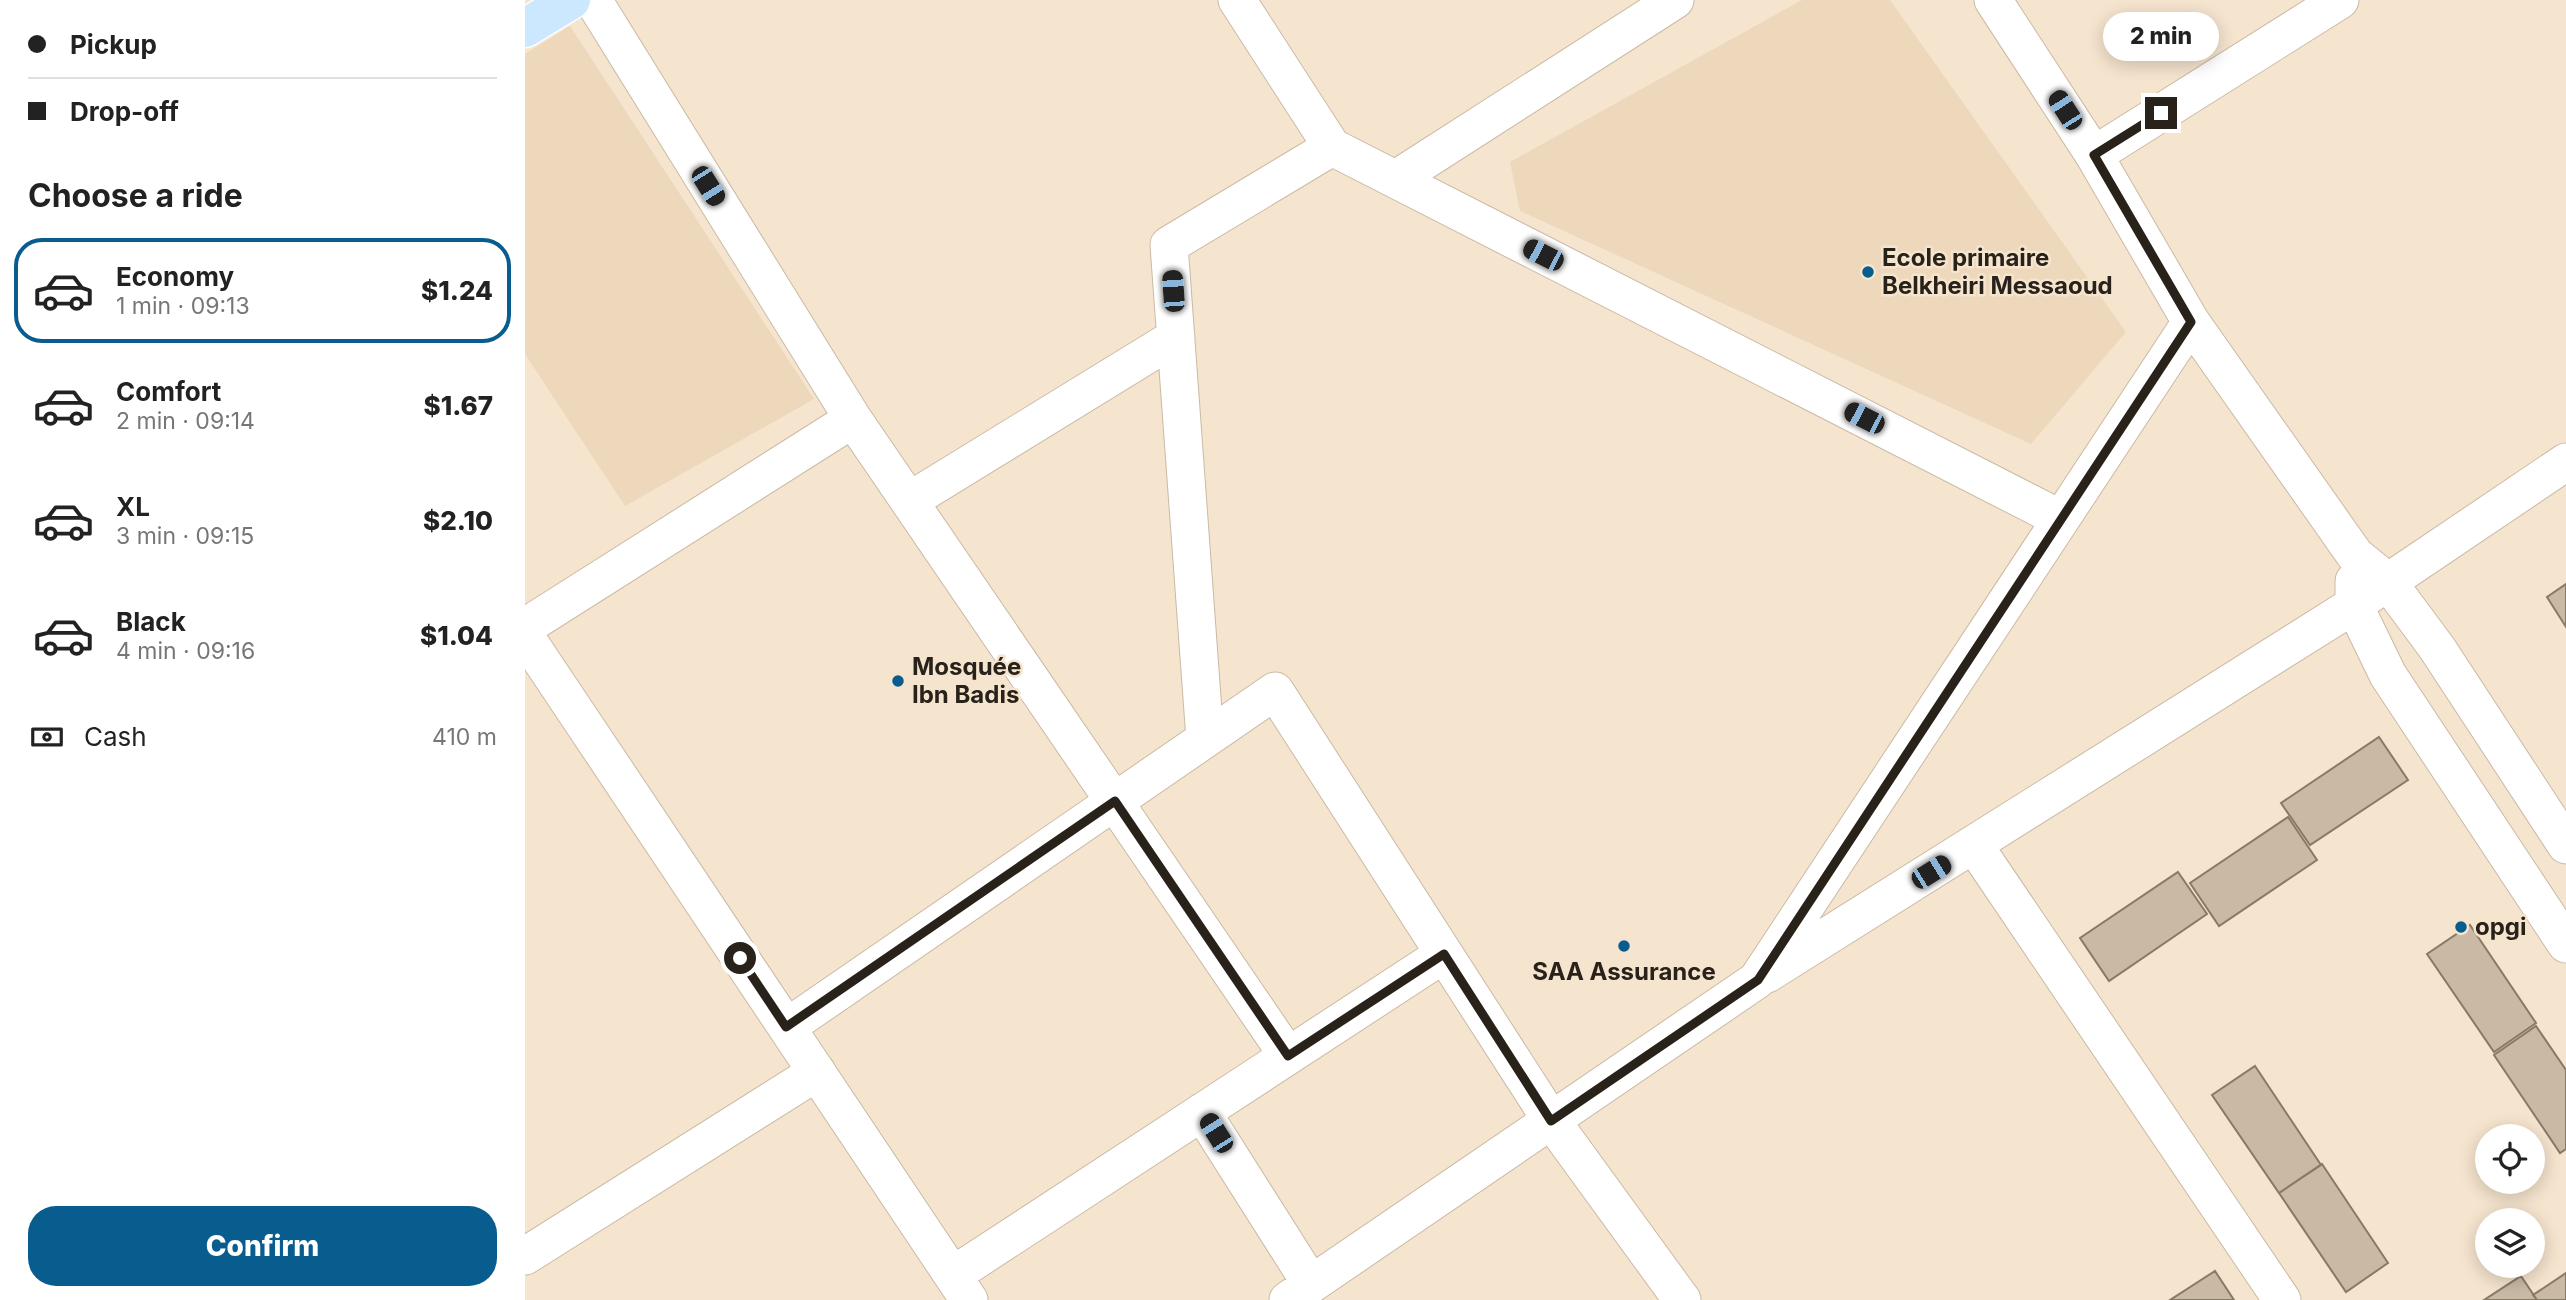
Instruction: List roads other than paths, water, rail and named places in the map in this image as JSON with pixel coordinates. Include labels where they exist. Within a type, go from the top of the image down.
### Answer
[{"type":"main road","points":[[525,28],[571,0]]},
{"type":"street","points":[[593,0],[853,419],[1288,1056]]},
{"type":"street","points":[[1237,0],[1332,147],[2061,519]]},
{"type":"street","points":[[1396,179],[1675,0]]},
{"type":"street","points":[[1993,0],[2094,155],[2191,322],[2355,555],[2389,582],[2437,648],[2566,845]]},
{"type":"street","points":[[2094,155],[2340,0]]},
{"type":"street","points":[[1205,738],[1170,245],[1332,147]]},
{"type":"street","points":[[1758,980],[2191,322]]},
{"type":"street","points":[[909,501],[1176,337]]},
{"type":"street","points":[[525,627],[853,419]]},
{"type":"street","points":[[1202,1112],[1299,1292],[1758,980],[2354,605],[2566,462]]},
{"type":"street","points":[[2355,555],[2354,605],[2388,675],[2566,944]]},
{"type":"street","points":[[525,636],[961,1287],[1202,1112],[1444,954]]},
{"type":"street","points":[[786,1027],[1275,691],[1551,1121],[1682,1300]]},
{"type":"street","points":[[1974,845],[2282,1300]]},
{"type":"street","points":[[525,1256],[817,1072]]},
{"type":"place","name":"Ecole primaire Belkheiri Messaoud","points":[[1868,272]]},
{"type":"place","name":"Mosquée Ibn Badis","points":[[898,681]]},
{"type":"place","name":"opgi","points":[[2461,927]]},
{"type":"place","name":"SAA Assurance","points":[[1624,946]]}]
